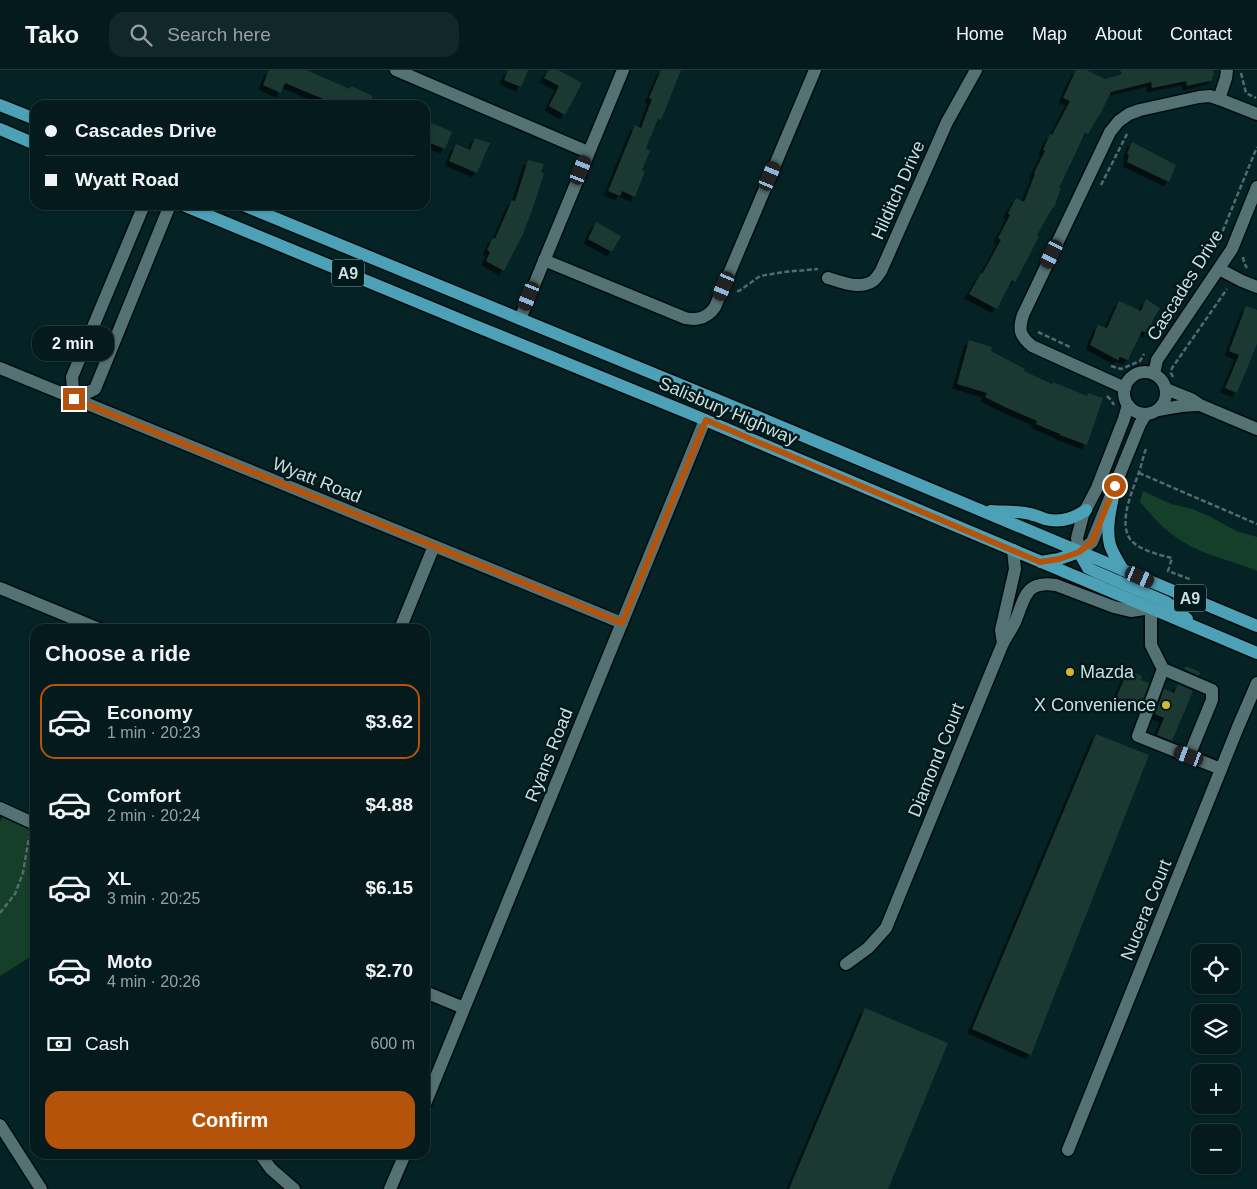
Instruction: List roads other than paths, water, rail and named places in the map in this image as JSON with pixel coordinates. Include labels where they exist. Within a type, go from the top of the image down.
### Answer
[{"type":"main road","points":[[0,105],[30,117]]},
{"type":"main road","points":[[0,129],[30,142]]},
{"type":"main road","name":"Salisbury Highway","points":[[196,210],[706,420],[1257,653]]},
{"type":"main road","name":"Salisbury Highway","points":[[255,210],[520,318],[1257,626]]},
{"type":"main road","points":[[512,340],[520,318]]},
{"type":"main road","points":[[706,420],[715,399]]},
{"type":"main road","points":[[1115,486],[1108,534],[1114,554],[1123,570]]},
{"type":"main road","points":[[981,510],[1030,514],[1054,520],[1070,519],[1086,510]]},
{"type":"main road","points":[[1040,562],[1059,559],[1079,552],[1088,568],[1166,602],[1201,630]]},
{"type":"street","points":[[396,70],[588,152]]},
{"type":"street","points":[[520,318],[622,70]]},
{"type":"street","points":[[544,260],[685,318],[693,320],[702,318],[710,313],[724,286],[815,70]]},
{"type":"street","name":"Hilditch Drive","points":[[825,273],[854,285],[874,280],[881,271],[947,122],[976,70]]},
{"type":"street","points":[[1219,99],[1227,70]]},
{"type":"street","points":[[1125,388],[1032,346],[1025,340],[1020,325],[1023,315],[1110,132],[1114,126],[1129,114],[1140,110],[1210,96],[1257,114]]},
{"type":"street","name":"Cascades Drive","points":[[1154,374],[1158,360],[1232,249],[1257,187]]},
{"type":"street","points":[[142,210],[72,377],[74,399],[95,389],[168,210]]},
{"type":"street","points":[[1219,269],[1257,287]]},
{"type":"street","name":"Wyatt Road","points":[[0,368],[622,623]]},
{"type":"street","points":[[1128,405],[1097,488],[1083,515],[1077,538],[1079,552],[1092,542],[1140,424],[1152,412],[1162,406],[1164,401],[1166,390],[1163,383],[1154,374],[1136,374],[1128,382],[1125,388],[1126,400],[1128,405],[1139,413],[1152,412],[1180,406],[1200,406]]},
{"type":"street","points":[[1166,390],[1191,399],[1200,406],[1257,429]]},
{"type":"street","name":"Ryans Road","points":[[430,1092],[706,420]]},
{"type":"street","points":[[402,624],[434,546]]},
{"type":"street","name":"Diamond Court","points":[[846,964],[868,948],[886,928],[1003,643],[1001,630],[1015,569],[1013,550]]},
{"type":"street","points":[[1003,643],[1015,622],[1024,597],[1030,589],[1040,584],[1056,585],[1114,607],[1131,611],[1151,608],[1151,645],[1163,669],[1212,690],[1212,700],[1189,756]]},
{"type":"street","points":[[0,588],[87,624]]},
{"type":"street","points":[[1163,669],[1138,736],[1221,769]]},
{"type":"street","name":"Nucera Court","points":[[1068,1150],[1257,683]]},
{"type":"street","points":[[0,808],[30,822]]},
{"type":"street","points":[[430,994],[464,1008]]},
{"type":"street","points":[[0,1125],[41,1189]]},
{"type":"street","points":[[264,1159],[294,1189]]},
{"type":"street","points":[[390,1189],[403,1159]]},
{"type":"place","name":"Mazda","points":[[1070,672]]},
{"type":"place","name":"X Convenience","points":[[1166,705]]}]
